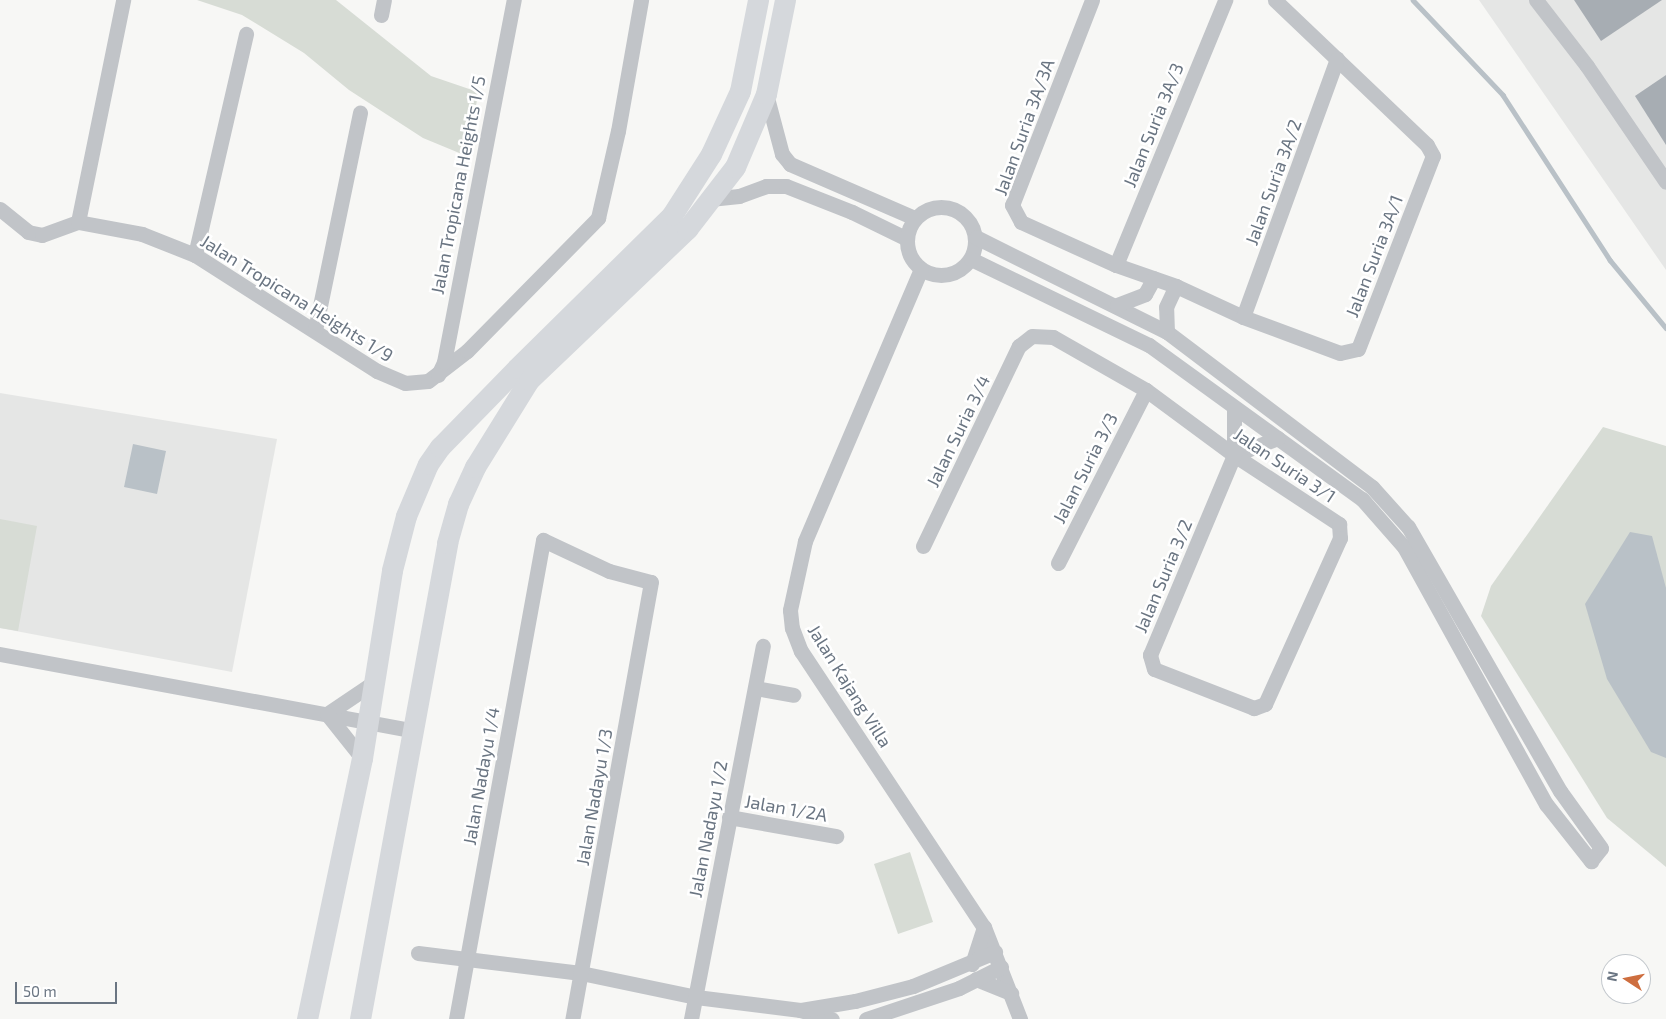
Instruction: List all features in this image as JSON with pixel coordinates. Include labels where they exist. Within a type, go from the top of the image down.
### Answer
[{"type":"street","points":[[0,209],[28,232],[42,235],[78,222],[122,0]]},
{"type":"street","points":[[381,16],[384,0]]},
{"type":"street","name":"Jalan Tropicana Heights 1/5","points":[[438,377],[514,0]]},
{"type":"street","points":[[438,377],[467,351],[598,218],[618,131],[641,0]]},
{"type":"street","points":[[307,1019],[362,758],[392,570],[406,516],[428,464],[491,394],[672,215],[711,154],[740,91],[758,0]]},
{"type":"street","points":[[360,1019],[415,731],[448,542],[458,504],[474,467],[529,380],[687,229],[736,164],[766,94],[785,0]]},
{"type":"street","name":"Jalan Suria 3A/3A","points":[[1092,0],[1012,205],[1021,222],[1116,265],[1176,286]]},
{"type":"street","name":"Jalan Suria 3A/3","points":[[1116,265],[1225,0]]},
{"type":"street","name":"Jalan Suria 3A/1","points":[[1176,286],[1243,317],[1340,353],[1358,349],[1433,156],[1427,145],[1275,0]]},
{"type":"street","points":[[1536,0],[1588,66],[1666,182]]},
{"type":"street","points":[[195,255],[246,34]]},
{"type":"street","name":"Jalan Suria 3A/2","points":[[1243,317],[1337,59]]},
{"type":"street","points":[[766,94],[782,154],[790,164],[915,218]]},
{"type":"street","points":[[315,330],[360,113]]},
{"type":"street","points":[[710,199],[739,196],[766,186],[786,186],[852,212],[907,239]]},
{"type":"street","points":[[971,259],[1148,345],[1234,410],[1278,438],[1362,498],[1404,547],[1546,804],[1591,861],[1601,848],[1560,791],[1408,527],[1372,487],[1167,332],[1117,305],[976,236],[966,216],[946,206],[934,206],[915,218],[907,239],[910,256],[921,269],[931,274],[948,274],[964,268],[971,259],[976,236]]},
{"type":"street","name":"Jalan Tropicana Heights 1/9","points":[[78,222],[142,234],[195,255],[391,378],[405,383],[428,382],[438,377]]},
{"type":"street","name":"Jalan Kajang Villa","points":[[921,269],[805,541],[790,610],[792,628],[802,651],[984,926],[1020,1019]]},
{"type":"street","points":[[1117,305],[1145,294],[1154,278]]},
{"type":"street","points":[[1167,332],[1166,307],[1176,286]]},
{"type":"street","points":[[447,335],[454,351],[467,351]]},
{"type":"street","name":"Jalan Suria 3/1","points":[[1032,336],[1053,337],[1146,390],[1234,455],[1339,524],[1340,538],[1265,704],[1254,708]]},
{"type":"street","name":"Jalan Suria 3/4","points":[[923,546],[1020,346],[1032,336]]},
{"type":"street","name":"Jalan Suria 3/3","points":[[1058,563],[1146,390]]},
{"type":"street","name":"Jalan Suria 3/2","points":[[1234,410],[1234,455],[1150,656],[1154,669],[1254,708]]},
{"type":"street","points":[[1234,455],[1278,438]]},
{"type":"street","name":"Jalan Nadayu 1/4","points":[[456,1019],[543,540],[609,571],[651,582]]},
{"type":"street","name":"Jalan Nadayu 1/3","points":[[572,1019],[651,582]]},
{"type":"street","name":"Jalan Nadayu 1/2","points":[[691,1019],[763,646]]},
{"type":"street","points":[[0,654],[415,731]]},
{"type":"street","points":[[327,714],[373,683]]},
{"type":"street","points":[[755,688],[793,694]]},
{"type":"street","points":[[327,714],[362,758]]},
{"type":"street","name":"Jalan 1/2A","points":[[730,816],[836,836]]},
{"type":"street","points":[[972,964],[984,926]]},
{"type":"street","points":[[418,953],[581,973],[696,997],[800,1010],[824,1015],[930,980],[972,964],[995,952]]},
{"type":"street","points":[[866,1019],[900,1010],[1001,967]]},
{"type":"street","points":[[976,979],[1011,993]]},
{"type":"street","points":[[930,980],[936,996]]},
{"type":"street","points":[[895,991],[900,1010]]},
{"type":"shaded area","points":[[197,0],[336,0],[431,76],[478,92],[469,157],[423,138],[349,90],[304,53],[242,15]]},
{"type":"shaded area","points":[[1479,0],[1666,0],[1666,270]]},
{"type":"shaded area","points":[[0,393],[277,439],[232,672],[0,628]]},
{"type":"shaded area","points":[[1603,427],[1666,446],[1666,867],[1607,818],[1481,616],[1491,586]]},
{"type":"shaded area","points":[[133,444],[166,451],[157,494],[124,487]]},
{"type":"shaded area","points":[[0,519],[37,526],[18,631],[0,628]]},
{"type":"shaded area","points":[[1630,532],[1652,536],[1666,588],[1666,758],[1651,752],[1607,679],[1585,604]]},
{"type":"shaded area","points":[[910,852],[933,922],[898,934],[874,864]]},
{"type":"building","points":[[1574,0],[1662,0],[1601,41]]},
{"type":"building","points":[[1666,75],[1666,145],[1635,96]]},
{"type":"waterway","points":[[1413,0],[1503,95],[1610,260],[1666,328]]}]
